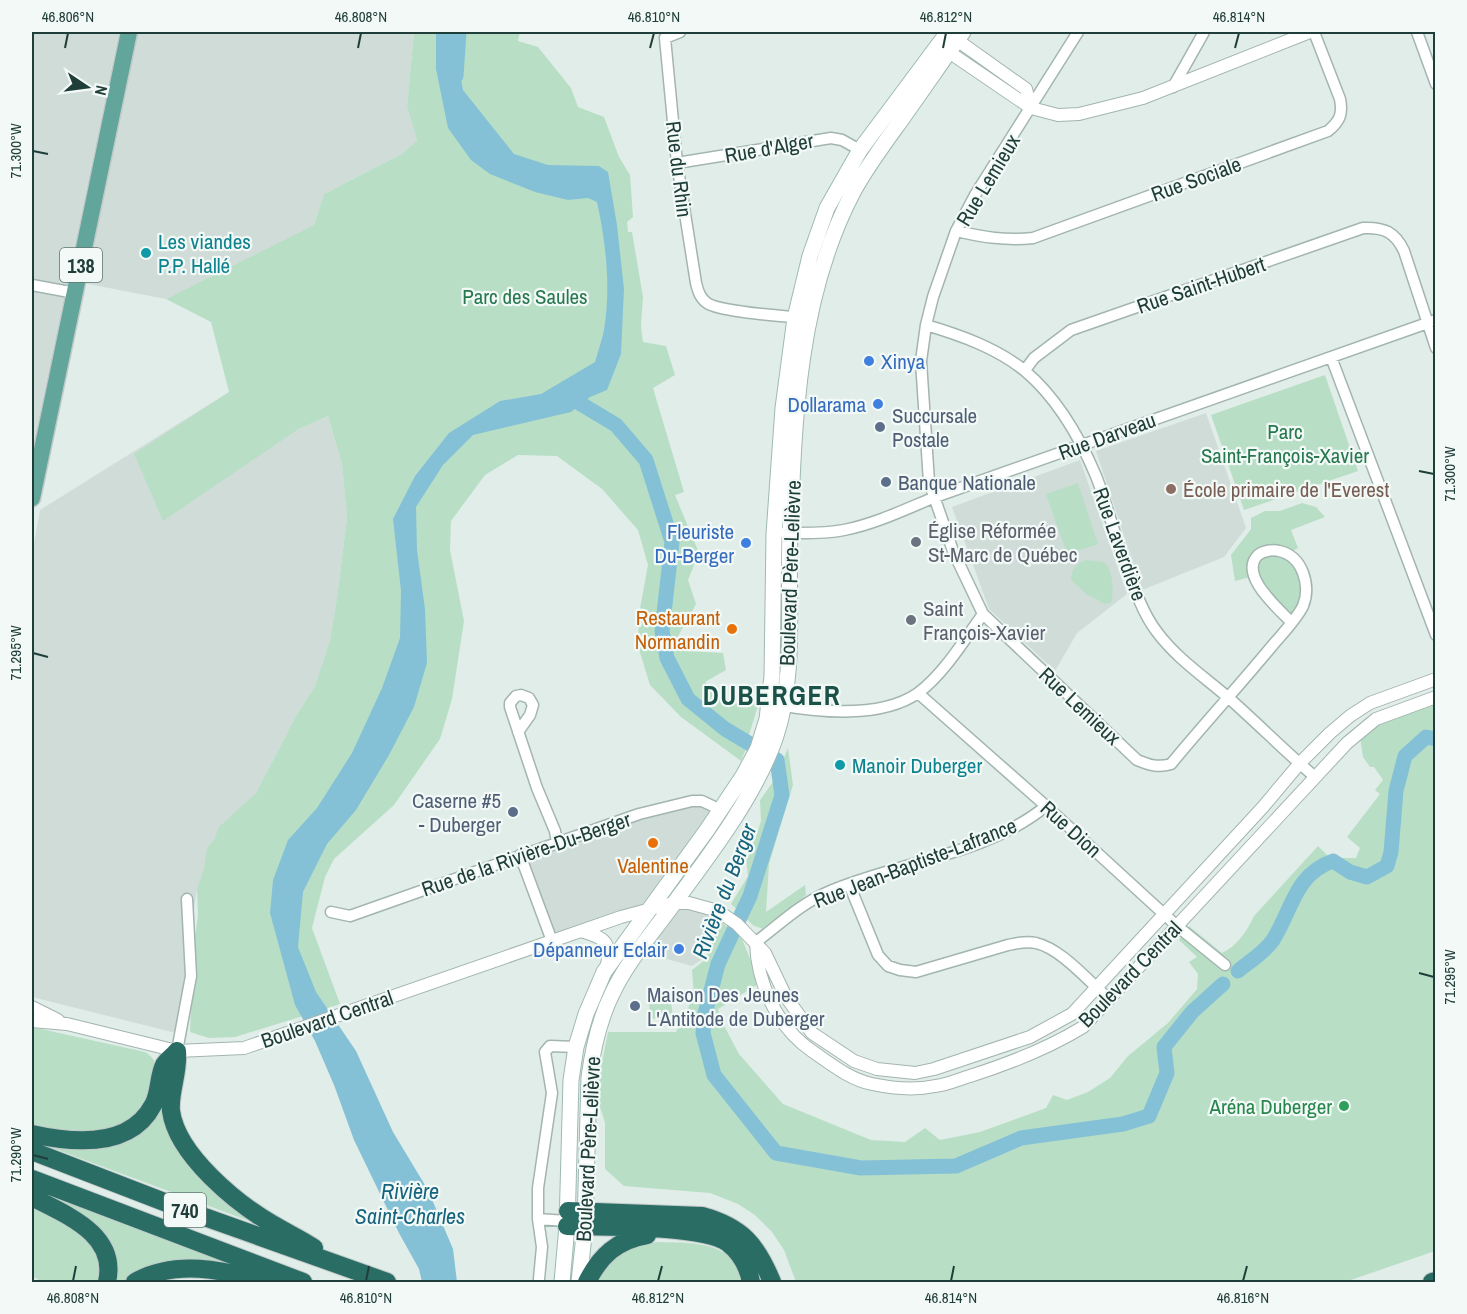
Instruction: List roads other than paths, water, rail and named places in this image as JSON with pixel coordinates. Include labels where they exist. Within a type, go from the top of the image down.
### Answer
[{"type":"highway","points":[[32,1134],[70,1141],[92,1141],[109,1138],[130,1129],[153,1106],[164,1065],[177,1051]]},
{"type":"highway","points":[[177,1051],[178,1066],[171,1107],[177,1133],[193,1157],[209,1175],[255,1213],[304,1241],[341,1266]]},
{"type":"highway","name":"740","points":[[32,1151],[185,1210],[386,1282]]},
{"type":"highway","name":"740","points":[[32,1179],[303,1282]]},
{"type":"highway","points":[[32,1197],[84,1226],[94,1235],[105,1251],[109,1262],[107,1282]]},
{"type":"highway","points":[[574,1219],[702,1216],[723,1222],[752,1244],[763,1260],[772,1282]]},
{"type":"highway","points":[[574,1219],[711,1235],[728,1244],[745,1263],[751,1282]]},
{"type":"highway","points":[[587,1282],[601,1258],[621,1242],[634,1237],[676,1231]]},
{"type":"highway","points":[[135,1282],[159,1271],[186,1268],[226,1272],[269,1282]]},
{"type":"main road","name":"138","points":[[32,498],[129,32]]},
{"type":"main road","name":"Boulevard Père-Lelièvre","points":[[562,1282],[574,1219],[592,1055],[607,1005],[638,951],[729,825],[770,734],[788,669],[782,533],[784,401],[816,238],[827,208],[860,150],[950,39]]},
{"type":"main road","name":"Boulevard Père-Lelièvre","points":[[802,318],[854,190],[950,39]]},
{"type":"main road","name":"Boulevard Père-Lelièvre","points":[[579,1282],[574,1219],[571,1080],[576,1047],[585,1014],[604,972],[721,810],[756,766]]},
{"type":"street","name":"Rue du Rhin","points":[[680,32],[664,38],[677,163],[700,298],[709,305],[802,318]]},
{"type":"street","name":"Rue Lemieux","points":[[1078,32],[975,195],[956,231],[933,297],[926,325],[921,361],[929,482],[953,551],[982,614],[1137,760],[1148,765],[1160,767],[1171,764],[1229,699],[1291,622],[1302,608],[1306,595],[1305,578],[1299,564],[1291,555],[1278,550],[1266,551],[1258,555],[1253,564],[1253,575],[1257,585],[1291,622]]},
{"type":"street","points":[[1173,87],[1204,32]]},
{"type":"street","points":[[950,39],[1031,108],[1058,115],[1079,114],[1143,98],[1310,32]]},
{"type":"street","name":"Rue Sociale","points":[[956,231],[999,240],[1033,238],[1328,131],[1336,124],[1342,109],[1314,32]]},
{"type":"street","points":[[1417,32],[1436,84]]},
{"type":"street","name":"Rue d'Alger","points":[[677,163],[831,138],[842,140],[860,150]]},
{"type":"street","name":"Rue Saint-Hubert","points":[[1025,370],[1034,358],[1071,330],[1363,228],[1378,227],[1390,231],[1398,239],[1431,321]]},
{"type":"street","points":[[32,285],[75,293]]},
{"type":"street","points":[[1431,321],[1436,348]]},
{"type":"street","name":"Rue Darveau","points":[[782,533],[805,534],[844,530],[894,514],[935,497],[1431,321]]},
{"type":"street","name":"Rue Laverdière","points":[[926,325],[957,334],[982,345],[1025,370],[1066,418],[1082,445],[1097,477],[1112,526],[1143,608],[1157,632],[1183,661],[1229,699],[1315,777]]},
{"type":"street","points":[[1331,357],[1436,635]]},
{"type":"street","points":[[777,704],[815,711],[863,711],[899,702],[918,693],[958,648],[982,614]]},
{"type":"street","name":"Boulevard Central","points":[[32,1021],[67,1024],[177,1051],[244,1048],[581,931],[673,903],[689,903],[718,911],[751,937],[765,953],[786,997],[812,1033],[854,1061],[876,1069],[915,1072],[934,1070],[1030,1037],[1072,1014],[1263,807],[1299,763],[1350,716],[1370,703],[1436,679]]},
{"type":"street","name":"Rue Dion","points":[[918,693],[1177,926],[1225,965]]},
{"type":"street","name":"Boulevard Central","points":[[751,937],[759,973],[776,1011],[789,1031],[801,1043],[849,1076],[871,1084],[895,1087],[936,1086],[1006,1064],[1046,1049],[1083,1027],[1347,743],[1376,719],[1436,697]]},
{"type":"street","points":[[518,732],[557,842]]},
{"type":"street","name":"Rue de la Rivière-Du-Berger","points":[[331,912],[350,915],[639,814],[692,801],[702,801],[721,810]]},
{"type":"street","name":"Rue Jean-Baptiste-Lafrance","points":[[751,937],[810,902],[849,884],[992,838],[1034,816],[1046,806]]},
{"type":"street","points":[[520,855],[552,941]]},
{"type":"street","points":[[849,884],[878,955],[888,966],[916,972],[1015,943],[1036,943],[1048,947],[1061,956],[1109,999]]},
{"type":"street","points":[[177,1051],[191,976],[188,899]]},
{"type":"street","points":[[581,931],[600,936],[606,943],[609,957],[604,972]]},
{"type":"street","name":"Boulevard Central","points":[[32,1007],[67,1024]]},
{"type":"street","name":"Boulevard Père-Lelièvre","points":[[539,1279],[542,1247],[538,1219],[538,1188],[552,1093],[545,1052],[554,1045],[576,1047]]},
{"type":"street","name":"Boulevard Père-Lelièvre","points":[[538,1219],[574,1219]]},
{"type":"water","name":"Rivière Saint-Charles","points":[[436,32],[459,32],[456,51],[463,90],[514,154],[548,165],[599,166],[608,172],[624,289],[621,354],[607,390],[590,397],[571,412],[473,435],[443,465],[416,507],[417,550],[425,609],[427,663],[414,707],[389,755],[356,810],[327,844],[303,892],[298,947],[316,992],[356,1051],[393,1132],[428,1190],[453,1249],[457,1282],[422,1282],[419,1269],[354,1140],[315,1041],[295,1005],[270,913],[273,880],[288,840],[317,808],[352,753],[382,688],[400,638],[401,591],[393,519],[415,476],[449,433],[500,401],[541,394],[595,362],[604,330],[607,298],[606,266],[597,202],[588,198],[568,200],[535,192],[490,174],[471,160],[448,128],[436,69]]},
{"type":"waterway","name":"Rivière Saint-Charles","points":[[456,76],[459,32]]},
{"type":"waterway","name":"Rivière du Berger","points":[[566,395],[616,425],[646,460],[672,542],[662,631],[667,658],[688,699],[725,729],[777,760],[782,795],[750,896],[718,964],[705,1014],[703,1033],[714,1075],[776,1153],[861,1168],[956,1166],[1021,1138],[1123,1124],[1149,1116],[1167,1073],[1164,1047],[1192,1012],[1223,984]]},
{"type":"waterway","name":"Rivière du Berger","points":[[1238,971],[1270,944],[1302,884],[1320,867],[1333,861],[1350,872],[1367,877],[1387,866],[1391,852],[1396,791],[1405,756],[1426,737],[1436,739]]},
{"type":"place","name":"Les viandes P.P. Hallé","points":[[146,253]]},
{"type":"place","name":"Xinya","points":[[869,361]]},
{"type":"place","name":"Dollarama","points":[[878,404]]},
{"type":"place","name":"Succursale Postale","points":[[880,427]]},
{"type":"place","name":"Banque Nationale","points":[[886,482]]},
{"type":"place","name":"École primaire de l'Everest","points":[[1171,489]]},
{"type":"place","name":"Église Réformée St-Marc de Québec","points":[[916,542]]},
{"type":"place","name":"Fleuriste Du-Berger","points":[[746,543]]},
{"type":"place","name":"Saint François-Xavier","points":[[911,620]]},
{"type":"place","name":"Restaurant Normandin","points":[[732,629]]},
{"type":"place","name":"Manoir Duberger","points":[[840,765]]},
{"type":"place","name":"Caserne #5 - Duberger","points":[[513,812]]},
{"type":"place","name":"Valentine","points":[[653,843]]},
{"type":"place","name":"Dépanneur Eclair","points":[[679,949]]},
{"type":"place","name":"Maison Des Jeunes L'Antitode de Duberger","points":[[635,1006]]},
{"type":"place","name":"Aréna Duberger","points":[[1344,1106]]},
{"type":"district","name":"DUBERGER","points":[[772,695]]},
{"type":"park label","name":"Parc des Saules","points":[[525,296]]},
{"type":"park label","name":"Parc Saint-François-Xavier","points":[[1285,443]]}]
